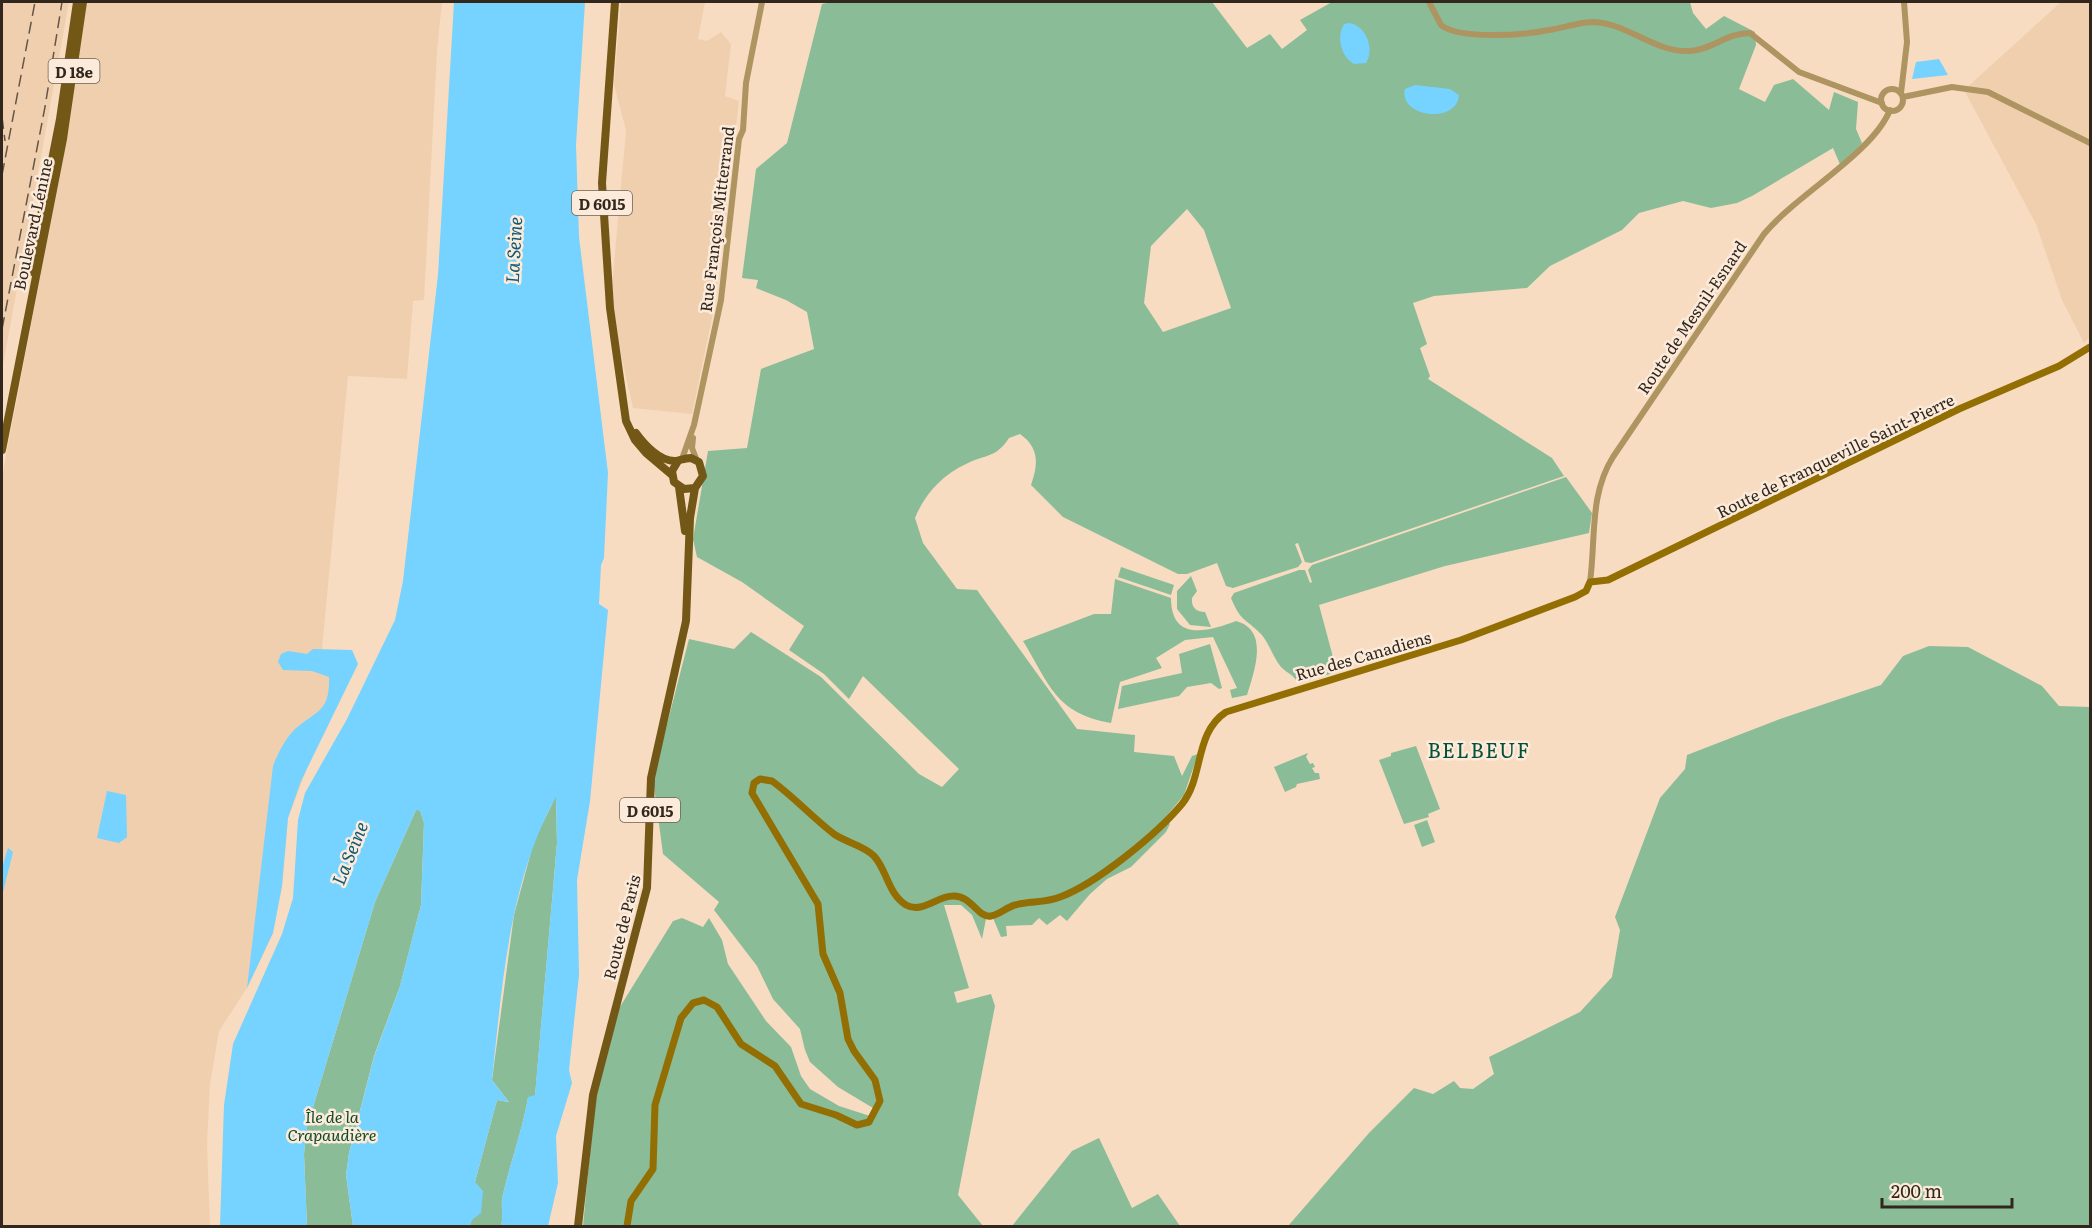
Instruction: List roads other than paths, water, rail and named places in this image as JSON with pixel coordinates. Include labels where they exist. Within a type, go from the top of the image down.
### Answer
[{"type":"main road","name":"Boulevard Lénine","points":[[2,425],[60,119],[77,2]]},
{"type":"main road","name":"Boulevard Lénine","points":[[2,450],[63,139],[83,2]]},
{"type":"main road","name":"D 6015","points":[[615,2],[603,158],[602,212],[606,277],[626,421],[635,440],[646,453],[672,475]]},
{"type":"main road","name":"Route de Franqueville Saint-Pierre","points":[[1590,582],[1605,582],[1959,409],[2059,366],[2091,348]]},
{"type":"main road","name":"D 6015","points":[[622,404],[641,440],[664,458],[680,460]]},
{"type":"main road","points":[[680,460],[697,460],[702,466],[703,476],[695,488],[679,487],[672,475],[680,460]]},
{"type":"main road","name":"D 6015","points":[[679,487],[687,562]]},
{"type":"main road","name":"D 6015","points":[[687,562],[690,510],[695,488]]},
{"type":"main road","name":"Route de Paris","points":[[578,1227],[593,1095],[647,888],[651,778],[685,627],[687,562]]},
{"type":"main road","name":"Rue des Canadiens","points":[[627,1227],[631,1201],[653,1169],[655,1105],[681,1018],[693,1003],[704,1000],[717,1007],[741,1044],[775,1066],[794,1098],[807,1108],[836,1115],[857,1125],[873,1117],[880,1101],[875,1080],[854,1052],[848,1039],[840,993],[823,954],[818,904],[755,799],[753,789],[756,781],[764,778],[772,781],[835,834],[869,851],[904,904],[920,908],[947,896],[960,896],[971,902],[983,915],[991,916],[1017,904],[1043,903],[1076,890],[1142,842],[1187,796],[1209,728],[1226,712],[1461,640],[1575,597],[1586,591],[1590,582]]},
{"type":"street","name":"Rue François Mitterrand","points":[[694,425],[721,300],[739,139],[743,129],[746,83],[762,2]]},
{"type":"street","points":[[1429,2],[1441,25],[1465,34],[1522,34],[1595,22],[1666,48],[1688,52],[1706,49],[1732,34],[1750,33],[1799,72],[1874,100],[1882,100]]},
{"type":"street","points":[[1882,100],[1890,110],[1900,107],[1901,79],[1907,42],[1904,2]]},
{"type":"street","points":[[1882,100],[1888,90],[1900,93],[1952,87],[1988,92],[2091,143]]},
{"type":"street","name":"Route de Mesnil-Esnard","points":[[1590,582],[1595,505],[1602,478],[1613,457],[1764,234],[1786,210],[1868,142],[1884,123],[1890,110]]},
{"type":"street","points":[[680,460],[694,425]]},
{"type":"street","points":[[694,425],[692,448],[697,460]]},
{"type":"water","name":"La Seine","points":[[454,2],[585,2],[576,145],[579,237],[608,473],[604,558],[601,565],[599,604],[608,610],[590,801],[577,880],[579,975],[569,1070],[572,1083],[556,1136],[558,1183],[548,1226],[501,1226],[502,1198],[528,1097],[535,1095],[557,843],[556,797],[540,829],[528,863],[510,935],[492,1080],[509,1102],[497,1100],[475,1182],[483,1191],[481,1213],[472,1220],[470,1226],[353,1226],[346,1175],[349,1153],[374,1057],[400,986],[421,905],[424,823],[420,811],[416,810],[375,902],[307,1127],[304,1154],[307,1226],[220,1226],[224,1105],[233,1044],[282,934],[293,898],[298,820],[305,793],[347,719],[395,620],[403,581],[438,275]]},
{"type":"water","points":[[1349,23],[1360,28],[1367,38],[1370,51],[1366,63],[1354,64],[1343,52],[1340,35],[1344,24]]},
{"type":"water","points":[[1939,59],[1948,75],[1912,79],[1916,62]]},
{"type":"water","points":[[1415,85],[1450,89],[1459,95],[1456,105],[1449,111],[1439,114],[1418,111],[1405,99],[1405,89]]},
{"type":"water","points":[[313,649],[352,650],[358,664],[301,781],[288,818],[282,886],[273,933],[247,988],[273,766],[291,733],[321,709],[329,689],[329,677],[312,671],[283,670],[278,662],[281,654],[288,651],[307,654]]},
{"type":"water","points":[[107,791],[126,795],[127,837],[119,843],[97,838]]},
{"type":"water","points":[[8,848],[13,852],[2,896],[2,868]]},
{"type":"railway","points":[[2,175],[35,2]]},
{"type":"railway","points":[[2,329],[45,107],[62,2]]},
{"type":"railway","points":[[2,117],[5,141]]},
{"type":"district","name":"BELBEUF","points":[[1479,749]]},
{"type":"park label","name":"Île de la Crapaudière","points":[[332,1125]]}]
